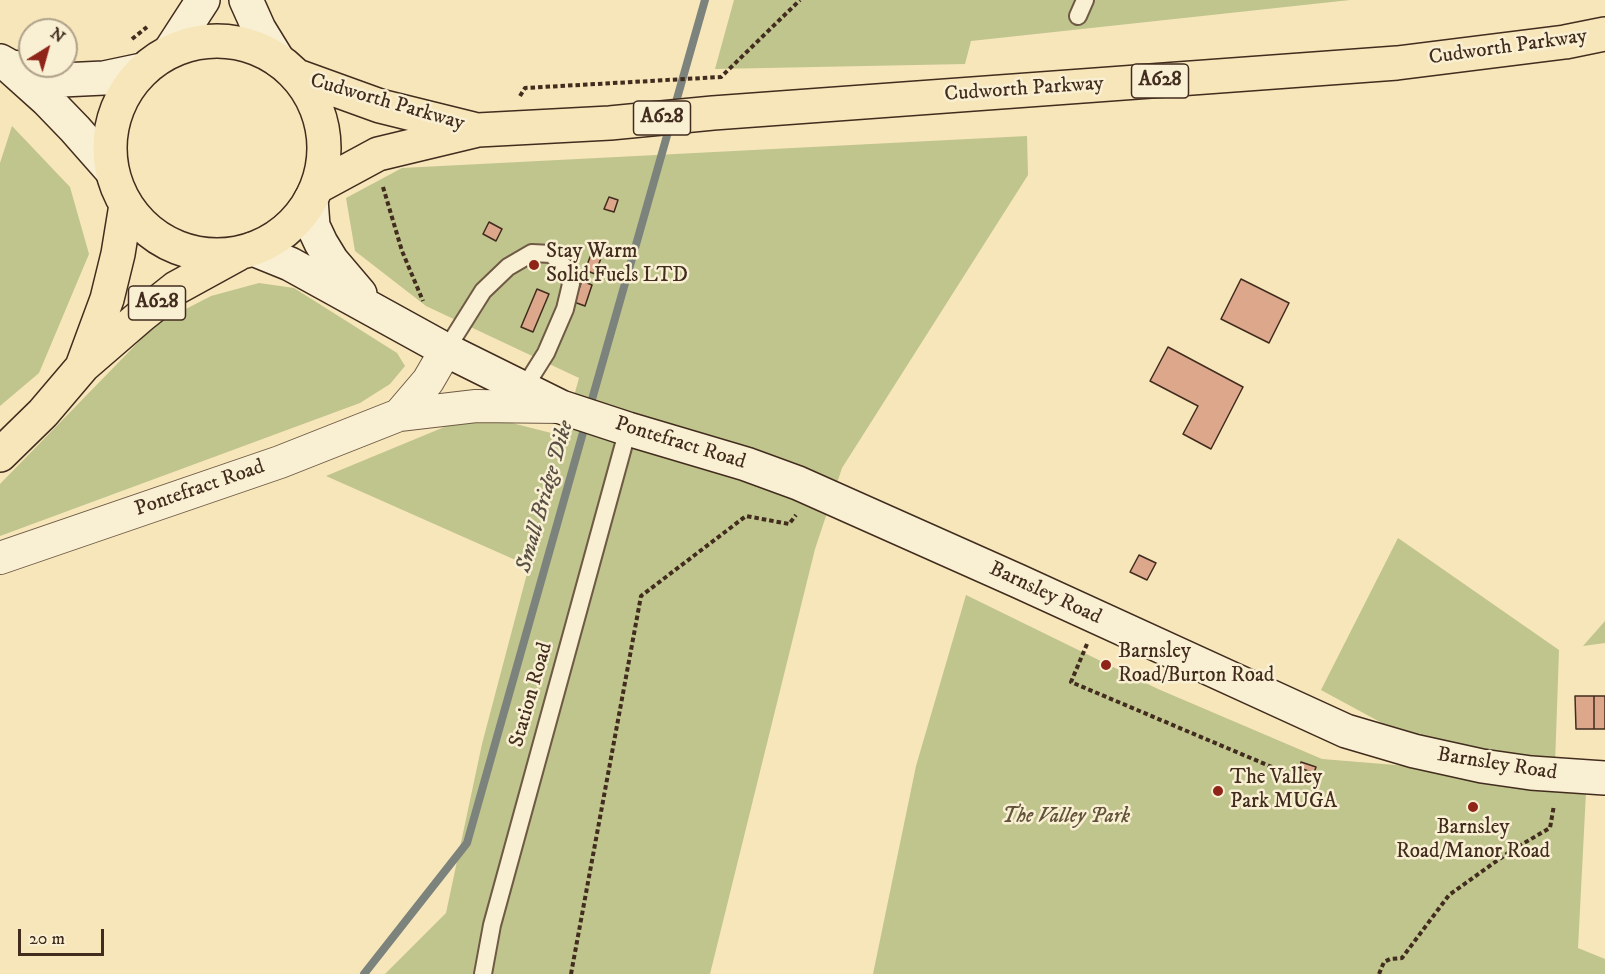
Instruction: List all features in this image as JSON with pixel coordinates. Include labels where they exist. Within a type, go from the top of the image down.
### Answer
[{"type":"highway","name":"Cudworth Parkway","points":[[314,193],[377,164],[490,129],[610,123],[713,113],[1397,63],[1564,42],[1605,34]]},
{"type":"highway","name":"Cudworth Parkway","points":[[126,205],[112,171],[109,144],[114,116],[125,91],[134,57],[170,51],[192,43],[215,40],[237,42],[259,49],[287,68],[380,106],[490,129]]},
{"type":"highway","points":[[126,205],[143,226],[189,252],[214,255],[246,251],[285,231],[304,211],[314,193],[324,158],[322,129],[314,101],[287,68]]},
{"type":"highway","name":"A628","points":[[83,366],[107,299],[118,254],[126,205]]},
{"type":"highway","name":"A628","points":[[0,455],[43,413],[83,366],[142,315],[176,288],[246,251]]},
{"type":"street","points":[[170,51],[203,0]]},
{"type":"street","points":[[246,0],[259,29],[287,68]]},
{"type":"street","points":[[4,63],[62,80],[104,78],[134,57]]},
{"type":"street","points":[[4,63],[75,129],[112,171]]},
{"type":"street","name":"Pontefract Road","points":[[314,193],[313,226],[321,243],[332,261],[374,309]]},
{"type":"street","name":"Pontefract Road","points":[[246,251],[290,264],[446,350],[561,406],[618,426],[746,464],[806,487]]},
{"type":"street","name":"Pontefract Road","points":[[399,415],[428,381],[446,350]]},
{"type":"street","name":"Pontefract Road","points":[[0,558],[280,462],[399,415],[476,406],[561,406]]},
{"type":"street","name":"Barnsley Road","points":[[806,487],[1346,731],[1414,751],[1482,766],[1605,778]]},
{"type":"lane","points":[[446,350],[483,291],[508,267],[532,253],[551,254],[565,267],[571,284],[565,309],[546,353],[524,388]]},
{"type":"lane","name":"Station Road","points":[[483,974],[492,924],[618,426]]},
{"type":"path","points":[[490,129],[525,88],[721,77],[800,0]]},
{"type":"path","points":[[134,57],[150,24]]},
{"type":"path","points":[[377,164],[402,251],[425,306]]},
{"type":"path","points":[[571,974],[641,596],[746,516],[789,524],[806,487]]},
{"type":"path","points":[[1098,618],[1071,682],[1305,781]]},
{"type":"path","points":[[1379,974],[1384,962],[1402,958],[1449,895],[1512,850],[1550,828],[1560,775]]},
{"type":"green space","points":[[734,0],[1350,0],[971,41],[965,64],[715,69]]},
{"type":"green space","points":[[12,126],[70,187],[89,254],[39,373],[0,406],[0,163]]},
{"type":"green space","points":[[1027,136],[1028,175],[842,468],[815,549],[710,974],[385,974],[446,913],[482,744],[529,566],[326,476],[454,423],[508,422],[563,436],[579,378],[426,306],[355,251],[346,198],[402,168]]},
{"type":"green space","points":[[259,283],[294,288],[397,353],[405,366],[390,384],[360,403],[0,536],[0,484],[155,325],[211,296]]},
{"type":"green space","points":[[1398,538],[1559,650],[1555,764],[1417,742],[1321,690]]},
{"type":"green space","name":"The Valley Park","points":[[966,595],[1158,689],[1322,759],[1408,766],[1586,792],[1578,948],[1605,959],[1605,974],[873,974],[916,766]]},
{"type":"green space","points":[[1605,621],[1605,643],[1583,646]]},
{"type":"building","points":[[609,197],[618,200],[614,212],[604,209]]},
{"type":"building","points":[[489,222],[502,229],[496,241],[483,234]]},
{"type":"building","points":[[596,242],[606,245],[595,274],[585,270]]},
{"type":"building","points":[[1241,279],[1289,303],[1269,343],[1221,319]]},
{"type":"building","points":[[582,281],[592,285],[585,306],[574,302]]},
{"type":"building","points":[[537,289],[549,294],[533,332],[521,327]]},
{"type":"building","points":[[1168,347],[1243,387],[1211,449],[1183,434],[1198,406],[1150,381]]},
{"type":"building","points":[[1139,555],[1156,563],[1147,580],[1130,572]]},
{"type":"building","points":[[1575,696],[1594,696],[1594,729],[1576,729]]},
{"type":"building","points":[[1594,696],[1605,696],[1605,729],[1594,729]]},
{"type":"building","points":[[1301,762],[1316,767],[1314,773],[1300,768]]},
{"type":"waterway","name":"Small Bridge Dike","points":[[674,109],[705,0]]},
{"type":"waterway","name":"Small Bridge Dike","points":[[589,410],[670,125]]},
{"type":"waterway","name":"Small Bridge Dike","points":[[364,974],[467,843],[586,422]]},
{"type":"place","name":"Stay Warm Solid Fuels LTD","points":[[534,265]]},
{"type":"place","name":"Barnsley Road/Burton Road","points":[[1106,665]]},
{"type":"place","name":"The Valley Park MUGA","points":[[1218,791]]},
{"type":"place","name":"Barnsley Road/Manor Road","points":[[1473,807]]}]
